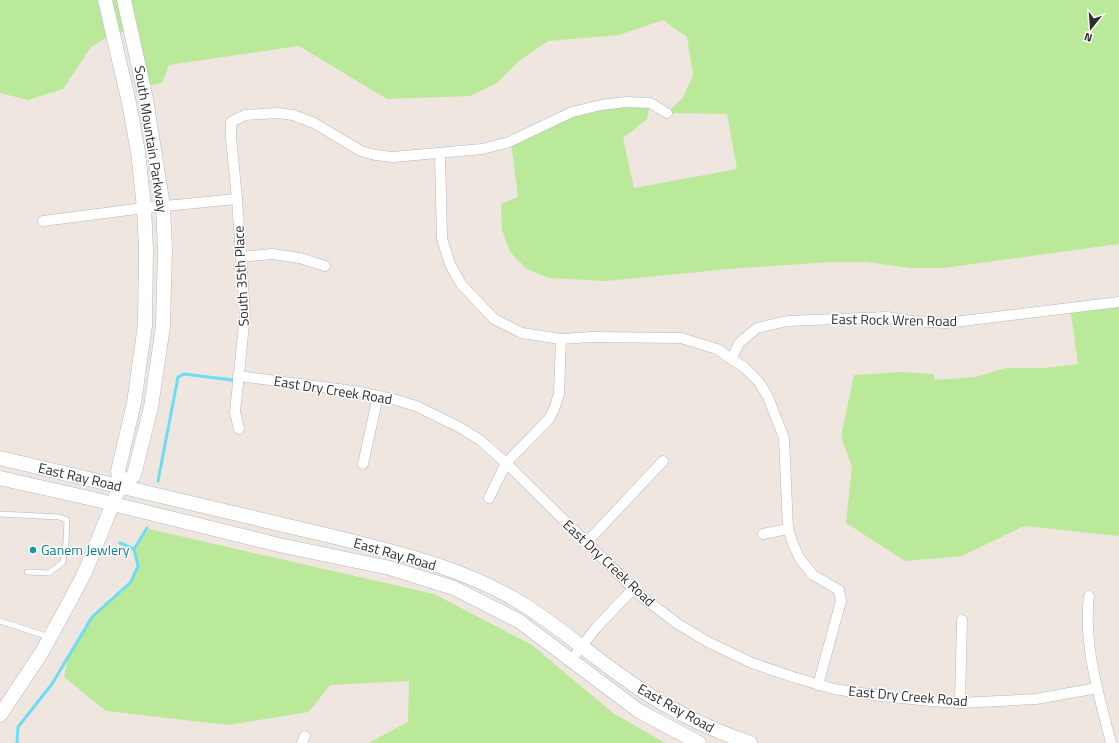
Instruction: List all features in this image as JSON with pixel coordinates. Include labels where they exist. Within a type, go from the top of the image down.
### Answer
[{"type":"main road","name":"South Mountain Parkway","points":[[105,0],[129,103],[138,152],[144,208],[146,249],[145,325],[134,403],[118,471],[116,495]]},
{"type":"main road","name":"South Mountain Parkway","points":[[116,495],[134,475],[152,407],[163,326],[164,290],[163,206],[146,99],[124,0]]},
{"type":"main road","name":"East Ray Road","points":[[0,458],[279,545],[390,568],[454,588],[519,621],[639,711],[699,743]]},
{"type":"main road","name":"East Ray Road","points":[[0,478],[92,499],[116,495],[384,549],[456,572],[491,587],[525,606],[582,646],[623,678],[694,722],[750,743]]},
{"type":"main road","points":[[0,715],[42,652],[85,572],[116,495]]},
{"type":"street","points":[[667,112],[650,104],[626,102],[601,105],[572,112],[509,142],[482,149],[440,154],[442,239],[450,264],[462,284],[494,319],[505,326],[522,333],[562,339],[591,337],[681,338],[717,349],[745,368],[759,382],[768,397],[784,438],[788,529],[800,559],[813,575],[839,590],[841,601],[818,685]]},
{"type":"street","name":"South 35th Place","points":[[239,429],[235,412],[245,315],[231,122],[245,115],[277,113],[293,115],[314,122],[361,151],[376,155],[393,157],[440,154]]},
{"type":"street","points":[[43,221],[144,208],[237,199]]},
{"type":"street","points":[[241,257],[272,254],[300,258],[325,266]]},
{"type":"street","name":"East Rock Wren Road","points":[[732,358],[739,343],[757,328],[786,321],[887,317],[912,321],[946,323],[1119,302]]},
{"type":"street","points":[[488,498],[506,463],[549,419],[554,409],[559,394],[562,339]]},
{"type":"street","name":"East Dry Creek Road","points":[[238,376],[354,391],[378,396],[416,406],[459,427],[480,440],[506,463],[633,589],[678,624],[708,642],[752,663],[818,685],[881,696],[960,703],[1036,699],[1097,688]]},
{"type":"street","points":[[363,464],[378,396]]},
{"type":"street","points":[[587,542],[663,461]]},
{"type":"street","points":[[763,534],[788,529]]},
{"type":"street","points":[[571,660],[596,628],[633,589]]},
{"type":"street","points":[[1089,596],[1087,612],[1092,659],[1110,743]]},
{"type":"street","points":[[960,703],[962,620]]},
{"type":"lane","points":[[0,514],[59,517],[67,520],[63,562],[49,572],[27,572]]},
{"type":"lane","points":[[0,621],[50,637]]},
{"type":"green space","points":[[0,0],[1119,0],[1119,244],[944,268],[910,268],[866,262],[831,262],[729,269],[605,281],[549,278],[527,269],[510,252],[502,230],[501,204],[518,197],[512,150],[509,142],[572,112],[650,103],[647,119],[623,138],[634,188],[737,169],[727,114],[667,113],[683,98],[693,75],[687,37],[663,20],[619,35],[548,41],[519,61],[497,83],[470,96],[387,99],[299,46],[169,65],[162,83],[147,86],[134,29],[113,34],[91,47],[63,89],[28,100],[0,93]]},
{"type":"green space","points":[[1119,302],[1119,536],[1024,526],[962,556],[905,561],[846,523],[852,467],[841,437],[854,375],[902,372],[934,374],[935,380],[975,377],[1006,368],[1043,368],[1078,364],[1070,307]]},
{"type":"green space","points":[[149,529],[434,594],[532,645],[613,713],[665,743],[368,743],[408,722],[409,681],[330,685],[309,712],[228,725],[106,711],[64,677],[69,654],[92,617],[131,582],[138,566],[134,549]]},
{"type":"waterway","points":[[158,481],[178,377],[184,374],[232,380]]},
{"type":"waterway","points":[[17,743],[18,727],[52,684],[92,617],[131,582],[138,566],[134,549],[147,528]]},
{"type":"waterway","points":[[120,543],[134,549]]},
{"type":"place","name":"Ganem Jewlery","points":[[33,550]]}]
